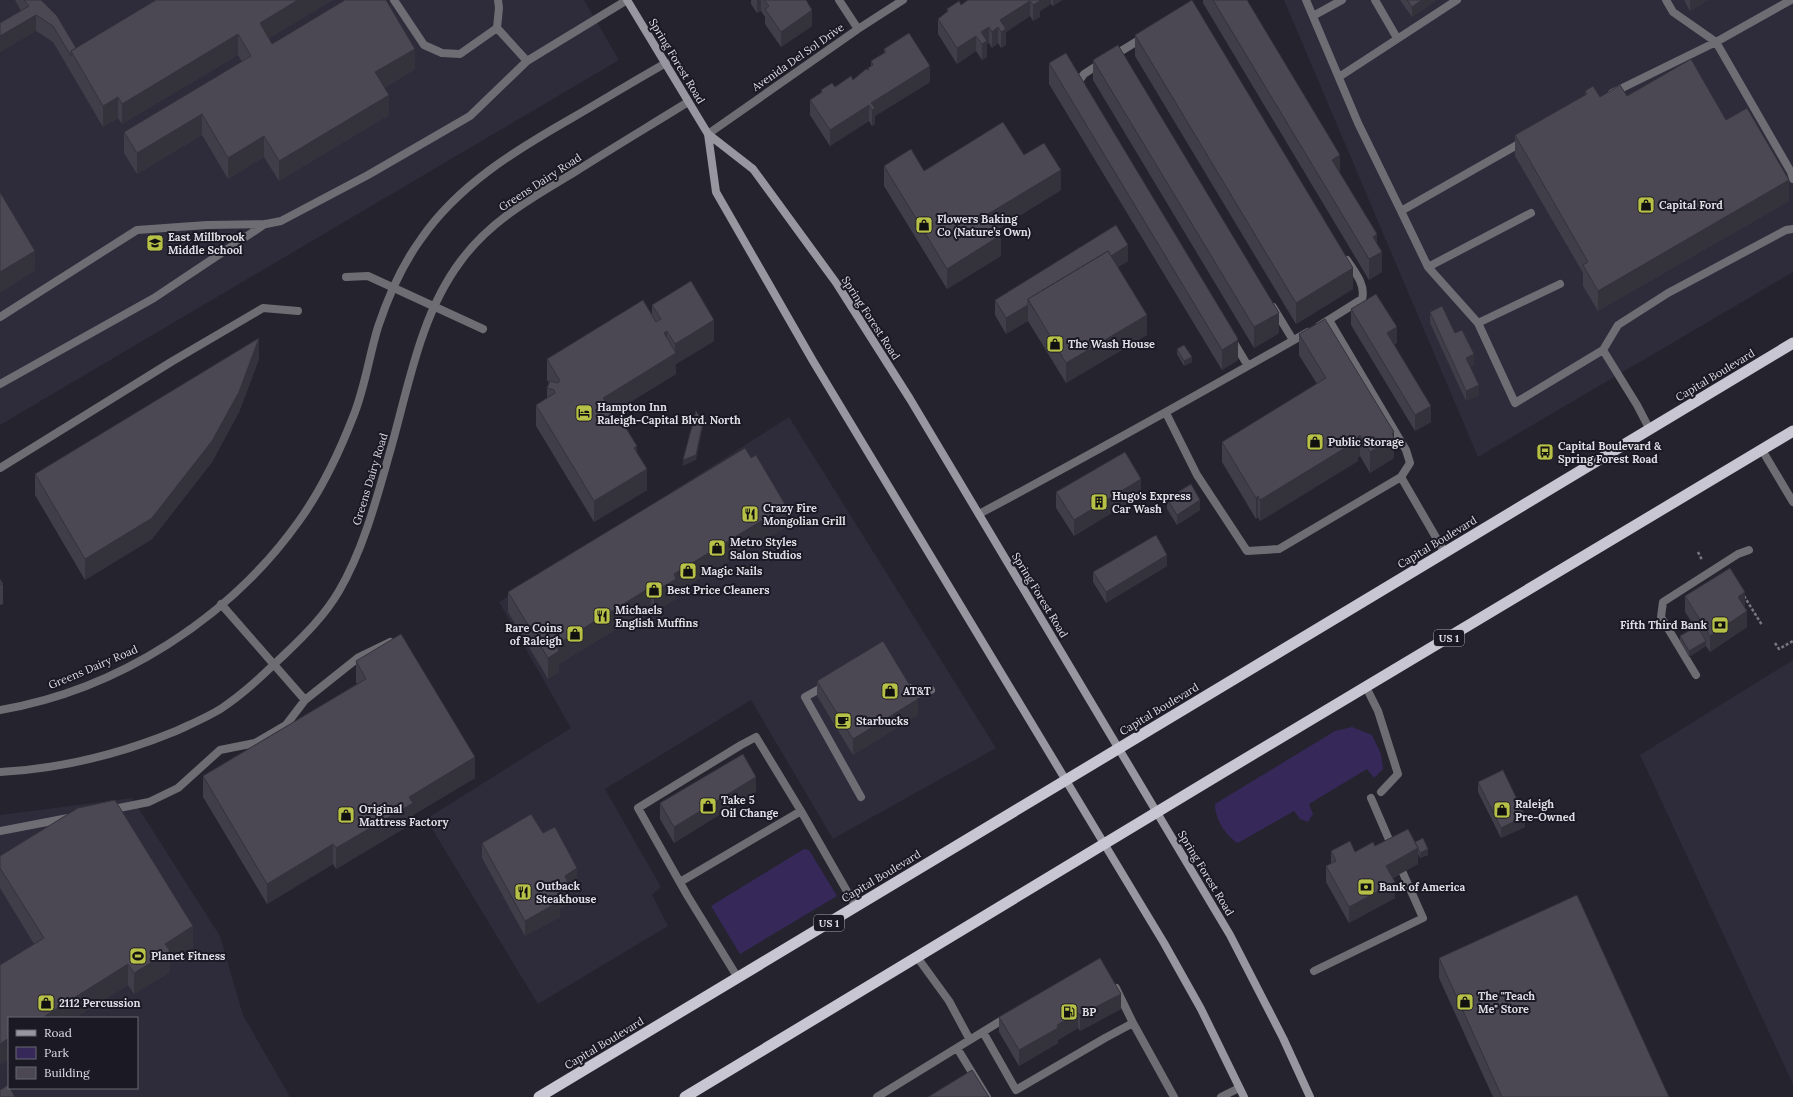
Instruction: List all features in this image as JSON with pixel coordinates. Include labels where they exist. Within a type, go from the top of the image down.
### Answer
[{"type":"highway","name":"Capital Boulevard","points":[[539,1097],[1793,344]]},
{"type":"highway","name":"US 1","points":[[685,1097],[1793,432]]},
{"type":"main road","name":"Spring Forest Road","points":[[627,0],[708,134],[753,169],[807,243],[878,348],[979,514],[1230,935],[1283,1038],[1310,1097]]},
{"type":"main road","name":"Spring Forest Road","points":[[708,134],[716,192],[817,367],[1164,943],[1201,1009],[1244,1097]]},
{"type":"street","points":[[394,0],[424,45],[442,53],[460,54],[497,28],[500,8],[498,0]]},
{"type":"street","points":[[0,317],[137,230],[207,225],[266,224],[281,221],[361,179],[470,116],[527,61],[627,0]]},
{"type":"street","points":[[839,0],[858,29]]},
{"type":"street","name":"Avenida Del Sol Drive","points":[[708,134],[858,29],[903,0]]},
{"type":"street","points":[[1306,0],[1358,123],[1428,267],[1478,323],[1515,403],[1604,350],[1618,325],[1624,321],[1742,252],[1786,230],[1793,229]]},
{"type":"street","points":[[1313,16],[1342,0]]},
{"type":"street","points":[[1375,0],[1397,38]]},
{"type":"street","points":[[1339,77],[1457,0]]},
{"type":"street","points":[[1666,0],[1673,12],[1716,42],[1791,172],[1793,179]]},
{"type":"street","points":[[1602,98],[1716,42],[1791,0]]},
{"type":"street","points":[[497,28],[527,61]]},
{"type":"street","points":[[1087,94],[1079,80],[1080,77],[1121,55],[1153,31]]},
{"type":"street","name":"Greens Dairy Road","points":[[0,710],[32,704],[84,686],[136,663],[186,633],[244,586],[299,521],[329,472],[354,414],[378,327],[394,286],[420,240],[444,209],[483,175],[534,140],[666,64]]},
{"type":"street","name":"Greens Dairy Road","points":[[0,772],[29,771],[89,759],[145,743],[220,710],[249,688],[274,665],[319,620],[338,593],[352,566],[372,515],[420,341],[444,284],[461,259],[488,230],[517,207],[688,102]]},
{"type":"street","points":[[1401,211],[1528,138]]},
{"type":"street","points":[[1428,267],[1531,212]]},
{"type":"street","points":[[0,384],[154,298],[266,224]]},
{"type":"street","points":[[979,514],[1133,429],[1166,413],[1329,320],[1362,299],[1364,292],[1360,281],[1344,254]]},
{"type":"street","points":[[346,276],[368,276],[394,286],[483,329]]},
{"type":"street","points":[[1478,323],[1560,284]]},
{"type":"street","points":[[1269,300],[1293,340]]},
{"type":"street","points":[[0,468],[171,362],[263,308],[298,312]]},
{"type":"street","points":[[1166,413],[1197,475],[1247,551],[1279,549],[1401,477],[1410,463],[1406,450],[1329,320]]},
{"type":"street","points":[[1228,332],[1248,366]]},
{"type":"street","points":[[1604,350],[1650,430]]},
{"type":"street","points":[[1762,450],[1793,502]]},
{"type":"street","points":[[1401,477],[1445,553]]},
{"type":"street","points":[[1696,675],[1661,617],[1663,602],[1738,554],[1749,550]]},
{"type":"street","points":[[221,604],[304,700]]},
{"type":"street","points":[[104,811],[149,802],[178,788],[220,750],[255,743],[286,725],[304,700],[359,657],[400,637]]},
{"type":"street","points":[[831,682],[805,697],[861,797]]},
{"type":"street","points":[[906,683],[913,695],[931,690]]},
{"type":"street","points":[[1366,687],[1378,711],[1398,774],[1381,792]]},
{"type":"street","points":[[738,978],[680,882],[638,808],[741,745],[756,737],[801,811],[856,907]]},
{"type":"street","points":[[1371,798],[1394,852]]},
{"type":"street","points":[[680,882],[801,811]]},
{"type":"street","points":[[0,831],[75,817]]},
{"type":"street","points":[[1314,971],[1423,918],[1402,873]]},
{"type":"street","points":[[916,957],[949,1001],[970,1040]]},
{"type":"street","points":[[1112,981],[1133,1023],[1174,1097]]},
{"type":"street","points":[[877,1097],[1014,1013]]},
{"type":"street","points":[[983,1032],[1016,1090],[1133,1023]]},
{"type":"street","points":[[957,1048],[987,1097]]},
{"type":"street","points":[[1221,1097],[1239,1088]]},
{"type":"path","points":[[1742,591],[1762,625]]},
{"type":"path","points":[[1775,642],[1779,649],[1793,641]]},
{"type":"shaded area","name":"East Millbrook Middle School","points":[[0,0],[584,0],[619,60],[0,425]]},
{"type":"shaded area","points":[[1284,0],[1793,0],[1793,272],[1478,457]]},
{"type":"shaded area","points":[[789,417],[996,748],[833,839],[751,700],[605,789],[661,887],[652,895],[668,926],[538,1004],[426,819],[571,728],[499,602]]},
{"type":"shaded area","points":[[1793,660],[1793,1084],[1640,755]]},
{"type":"shaded area","points":[[132,798],[220,936],[243,1015],[290,1097],[0,1097],[0,815]]},
{"type":"green space","points":[[1352,727],[1372,735],[1381,754],[1383,769],[1374,778],[1367,769],[1309,804],[1313,814],[1308,822],[1300,819],[1294,811],[1238,843],[1229,836],[1219,821],[1215,810],[1215,804],[1335,731]]},
{"type":"green space","points":[[804,849],[809,850],[837,896],[740,954],[711,906]]},
{"type":"building","points":[[24,0],[41,0],[57,16],[76,48],[71,51],[71,56],[53,26],[36,15],[0,36],[0,23],[29,6]]},
{"type":"building","points":[[156,0],[298,0],[260,23],[272,44],[345,0],[386,0],[415,49],[375,72],[389,95],[279,161],[264,136],[228,158],[202,114],[137,153],[124,132],[251,56],[238,34],[122,104],[118,97],[103,106],[71,51]]},
{"type":"building","points":[[764,0],[806,0],[812,10],[781,32],[765,9],[769,6]]},
{"type":"building","points":[[968,0],[1040,1],[1033,5],[1030,1],[1000,20],[1006,29],[1001,32],[998,27],[992,32],[989,27],[981,32],[987,41],[982,44],[976,36],[957,48],[938,19],[948,11],[947,9],[959,1],[961,5]]},
{"type":"building","points":[[1192,0],[1353,268],[1296,303],[1135,35]]},
{"type":"building","points":[[1213,0],[1247,0],[1340,155],[1332,160],[1377,234],[1373,237],[1382,252],[1369,259]]},
{"type":"building","points":[[1407,0],[1422,0],[1412,7]]},
{"type":"building","points":[[909,33],[930,66],[871,103],[875,108],[872,110],[869,105],[830,130],[810,100],[832,83],[835,87],[851,76],[853,80],[866,69],[869,70],[868,68],[873,65],[871,61],[886,52],[884,49]]},
{"type":"building","points":[[1118,45],[1279,313],[1254,327],[1093,60]]},
{"type":"building","points":[[1066,53],[1237,337],[1238,340],[1222,350],[1049,63]]},
{"type":"building","points":[[1691,59],[1726,120],[1747,108],[1789,180],[1598,291],[1583,265],[1588,262],[1515,135],[1587,94],[1585,91],[1593,86],[1600,97],[1620,85],[1627,96]]},
{"type":"building","points":[[1003,122],[1024,155],[1044,143],[1061,170],[988,214],[1001,235],[947,269],[884,166],[911,149],[924,171]]},
{"type":"building","points":[[0,192],[35,251],[0,272]]},
{"type":"building","points":[[1116,225],[1128,245],[1111,256],[1108,251],[1028,299],[1028,305],[1006,318],[995,300]]},
{"type":"building","points":[[1108,251],[1147,315],[1066,363],[1028,299]]},
{"type":"building","name":"Hampton Inn Raleigh-Capital Blvd. North","points":[[691,281],[714,320],[675,344],[667,331],[664,333],[676,353],[603,398],[621,427],[624,425],[637,446],[634,448],[647,469],[594,501],[536,405],[555,393],[554,390],[547,388],[550,381],[558,383],[560,381],[547,359],[643,300],[656,322],[661,319],[652,305]]},
{"type":"building","points":[[1376,294],[1397,327],[1387,333],[1431,406],[1415,415],[1351,309]]},
{"type":"building","points":[[1442,306],[1455,333],[1462,330],[1474,354],[1466,358],[1479,385],[1466,391],[1430,312]]},
{"type":"building","points":[[1325,319],[1394,432],[1392,434],[1394,437],[1370,452],[1360,435],[1357,438],[1358,440],[1260,500],[1258,496],[1256,498],[1222,442],[1326,378],[1299,334]]},
{"type":"building","points":[[259,338],[239,392],[212,441],[152,518],[85,559],[35,474]]},
{"type":"building","points":[[1184,345],[1192,357],[1184,361],[1177,349]]},
{"type":"building","points":[[696,411],[703,421],[696,455],[683,460]]},
{"type":"building","points":[[745,448],[751,458],[756,455],[786,506],[674,574],[676,579],[654,592],[651,587],[556,645],[559,651],[548,658],[508,592]]},
{"type":"building","points":[[1125,452],[1141,479],[1074,520],[1056,492]]},
{"type":"building","points":[[1191,484],[1200,500],[1177,515],[1167,499]]},
{"type":"building","points":[[1156,535],[1167,555],[1106,592],[1093,572]]},
{"type":"building","points":[[1730,568],[1745,592],[1738,597],[1747,611],[1710,636],[1685,596]]},
{"type":"building","points":[[1697,626],[1706,641],[1689,651],[1680,636]]},
{"type":"building","points":[[401,634],[475,757],[409,797],[413,803],[336,848],[333,844],[267,884],[203,776],[366,679],[356,661]]},
{"type":"building","points":[[883,641],[918,699],[853,739],[817,681]]},
{"type":"building","points":[[743,754],[756,777],[674,827],[660,803]]},
{"type":"building","name":"Raleigh Pre-Owned","points":[[1503,770],[1525,816],[1501,828],[1478,782]]},
{"type":"building","points":[[115,800],[193,926],[165,944],[170,951],[134,973],[128,964],[44,1017],[8,1017],[8,1039],[0,1044],[0,965],[44,938],[0,868],[0,856],[78,808]]},
{"type":"building","points":[[531,814],[543,833],[555,827],[577,868],[565,876],[570,887],[557,894],[560,901],[525,921],[482,843]]},
{"type":"building","points":[[1408,829],[1418,848],[1386,866],[1395,882],[1349,907],[1326,866],[1336,861],[1331,851],[1350,841],[1355,852],[1373,842],[1375,846]]},
{"type":"building","points":[[1423,838],[1428,849],[1420,853],[1415,842]]},
{"type":"building","points":[[1577,895],[1669,1097],[1502,1097],[1439,958]]},
{"type":"building","points":[[1100,958],[1121,994],[1080,1015],[1078,1013],[1057,1025],[1058,1028],[1019,1050],[999,1017]]},
{"type":"building","points":[[972,1070],[989,1097],[928,1097]]},
{"type":"building","points":[[8,1085],[8,1089],[11,1089],[15,1097],[0,1097],[0,1090]]},
{"type":"place","name":"Capital Ford","points":[[1646,205]]},
{"type":"place","name":"Flowers Baking Co (Nature’s Own)","points":[[924,225]]},
{"type":"place","name":"East Millbrook Middle School","points":[[155,243]]},
{"type":"place","name":"The Wash House","points":[[1055,344]]},
{"type":"place","name":"Hampton Inn Raleigh-Capital Blvd. North","points":[[584,413]]},
{"type":"place","name":"Public Storage","points":[[1315,442]]},
{"type":"place","name":"Capital Boulevard & Spring Forest Road","points":[[1545,452]]},
{"type":"place","name":"Hugo's Express Car Wash","points":[[1099,502]]},
{"type":"place","name":"Crazy Fire Mongolian Grill","points":[[750,514]]},
{"type":"place","name":"Metro Styles Salon Studios","points":[[717,548]]},
{"type":"place","name":"Magic Nails","points":[[688,571]]},
{"type":"place","name":"Best Price Cleaners","points":[[654,590]]},
{"type":"place","name":"Michaels English Muffins","points":[[602,616]]},
{"type":"place","name":"Fifth Third Bank","points":[[1720,625]]},
{"type":"place","name":"Rare Coins of Raleigh","points":[[575,634]]},
{"type":"place","name":"AT&T","points":[[890,691]]},
{"type":"place","name":"Starbucks","points":[[843,721]]},
{"type":"place","name":"Take 5 Oil Change","points":[[708,806]]},
{"type":"place","name":"Raleigh Pre-Owned","points":[[1502,810]]},
{"type":"place","name":"Original Mattress Factory","points":[[346,815]]},
{"type":"place","name":"Bank of America","points":[[1366,887]]},
{"type":"place","name":"Outback Steakhouse","points":[[523,892]]},
{"type":"place","name":"Planet Fitness","points":[[138,956]]},
{"type":"place","name":"The \"Teach Me\" Store","points":[[1465,1002]]},
{"type":"place","name":"2112 Percussion","points":[[46,1003]]},
{"type":"place","name":"BP","points":[[1069,1012]]}]
